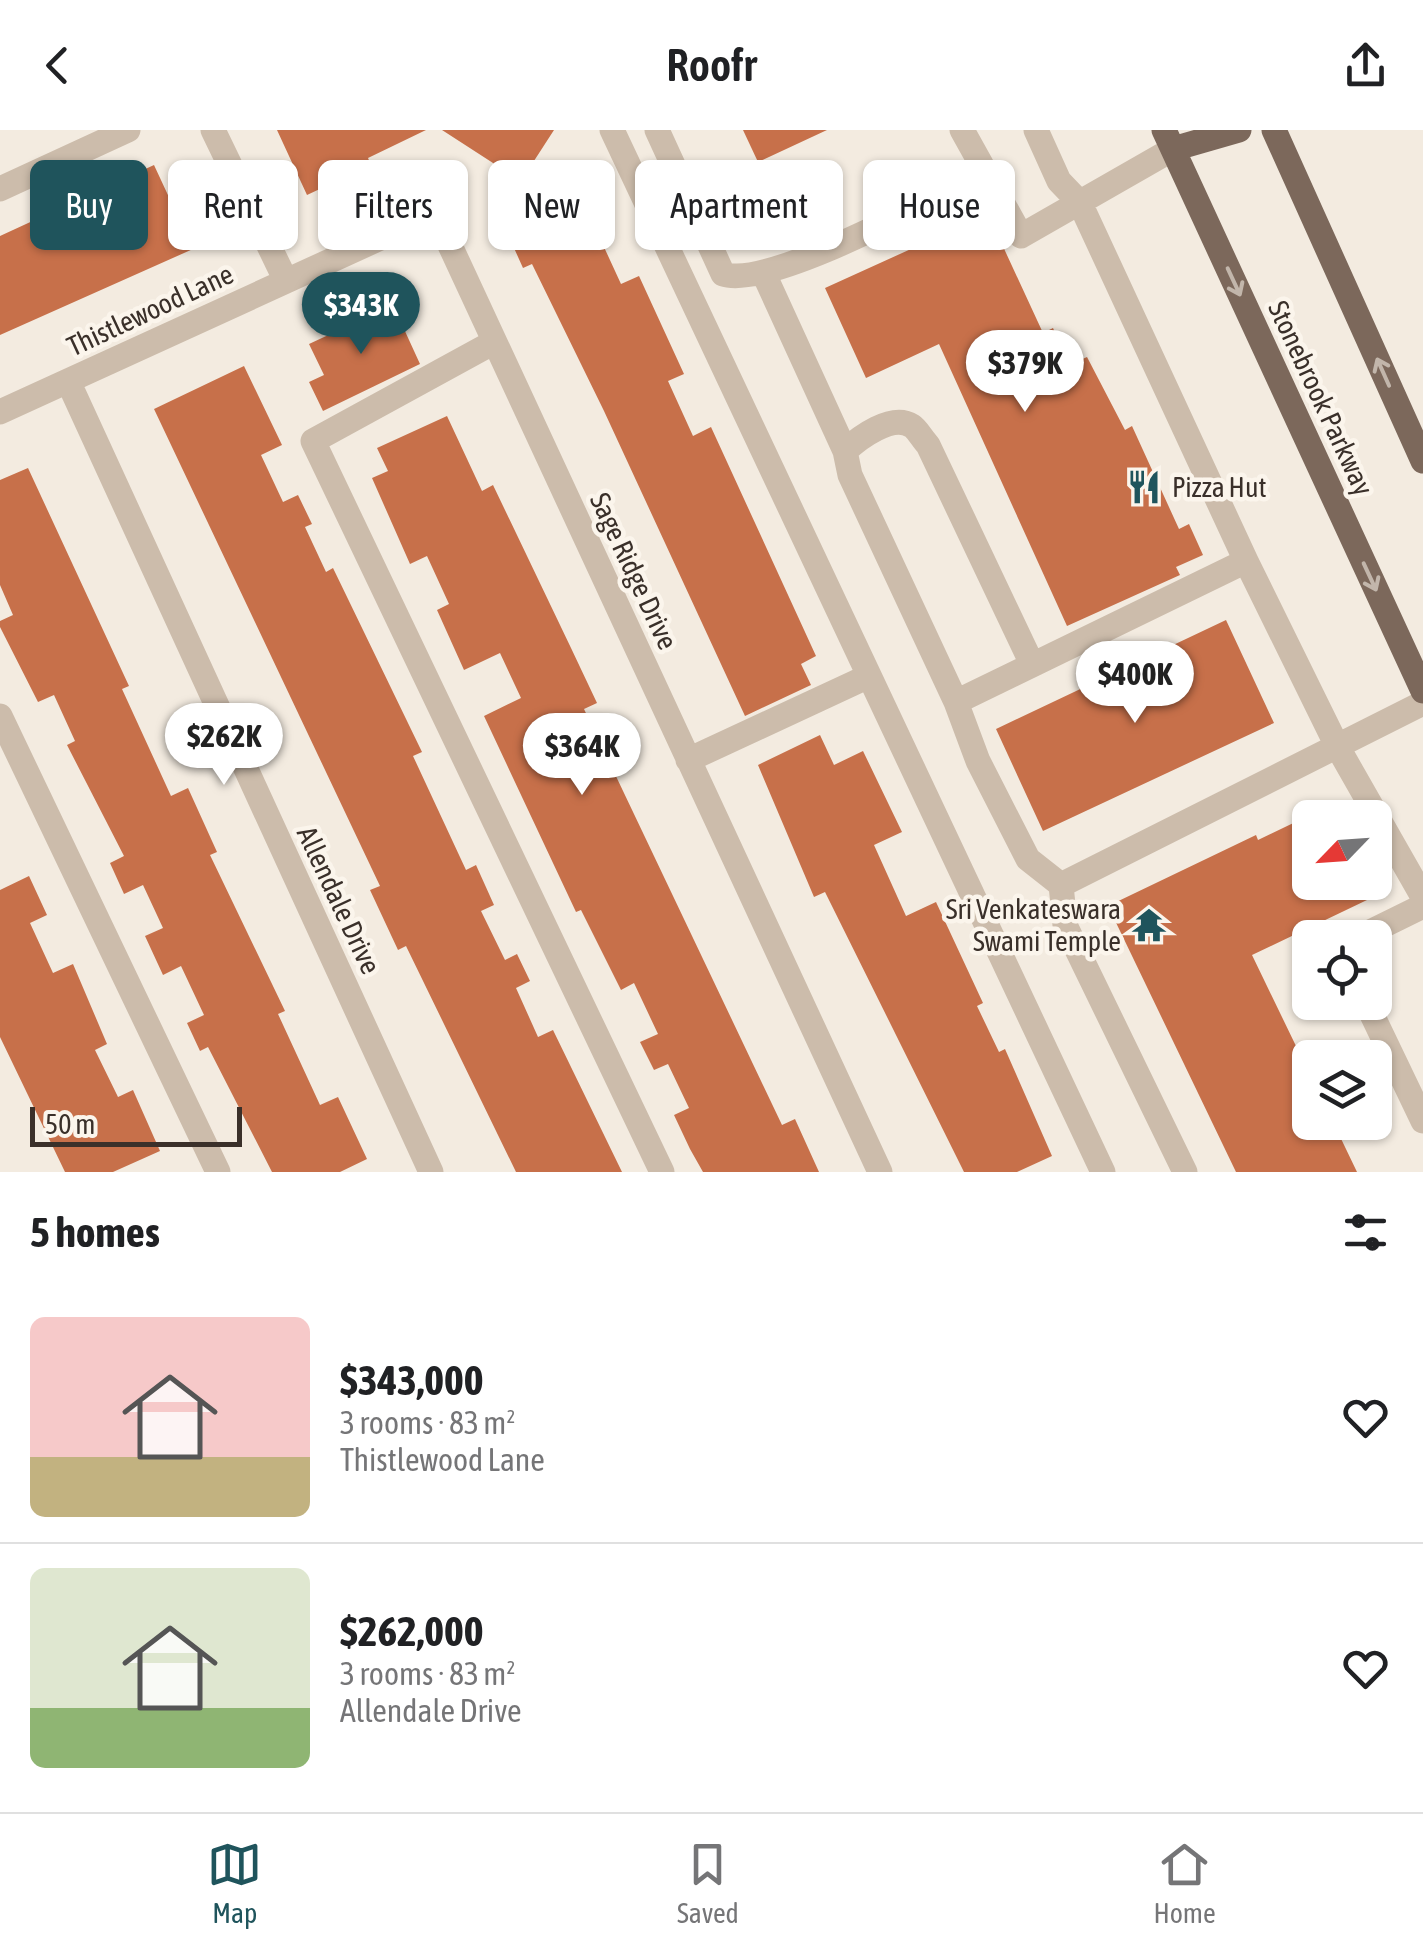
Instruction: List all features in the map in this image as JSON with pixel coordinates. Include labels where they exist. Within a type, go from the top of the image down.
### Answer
[{"type":"main road","points":[[1168,140],[1239,130]]},
{"type":"main road","points":[[1274,130],[1423,461]]},
{"type":"main road","name":"Stonebrook Parkway","points":[[1168,140],[1423,691]]},
{"type":"street","points":[[0,189],[128,130]]},
{"type":"street","points":[[213,130],[286,282]]},
{"type":"street","points":[[612,130],[1103,1172]]},
{"type":"street","points":[[657,130],[723,274],[740,280],[764,274],[863,229]]},
{"type":"street","points":[[962,130],[979,160]]},
{"type":"street","points":[[1036,130],[1059,181],[1080,203],[1246,561],[1291,644],[1337,746],[1423,897]]},
{"type":"street","points":[[1015,225],[1021,236],[1080,203],[1168,140]]},
{"type":"street","name":"Thistlewood Lane","points":[[0,412],[355,250]]},
{"type":"street","name":"Sage Ridge Drive","points":[[451,250],[880,1172]]},
{"type":"street","points":[[764,274],[845,451],[850,475],[956,702],[978,762],[1028,859],[1061,885],[1065,925],[1185,1172]]},
{"type":"street","points":[[494,342],[313,441],[662,1172]]},
{"type":"street","name":"Allendale Drive","points":[[68,381],[431,1172]]},
{"type":"street","points":[[845,451],[895,422],[912,426],[928,445],[1032,664]]},
{"type":"street","points":[[956,702],[1246,561]]},
{"type":"street","points":[[688,760],[869,676]]},
{"type":"street","points":[[1061,885],[1423,703]]},
{"type":"street","points":[[0,716],[218,1172]]},
{"type":"street","points":[[1392,921],[1423,906]]},
{"type":"street","points":[[1375,1020],[1423,1121]]},
{"type":"building","points":[[277,130],[426,130],[369,160],[318,160],[318,190],[307,195],[298,176],[298,160],[291,160]]},
{"type":"building","points":[[442,130],[554,130],[535,160],[488,160]]},
{"type":"building","points":[[743,130],[827,130],[762,160],[757,160]]},
{"type":"building","points":[[154,165],[168,195],[168,250],[191,250],[0,335],[0,236],[30,222],[30,250],[148,250],[148,168]]},
{"type":"building","points":[[515,250],[605,250],[621,284],[639,276],[684,374],[668,381],[693,436],[711,427],[816,656],[801,664],[811,685],[745,716],[532,264],[523,268]]},
{"type":"building","points":[[909,250],[1005,250],[1043,333],[1053,328],[1069,365],[1087,357],[1125,430],[1132,426],[1179,529],[1189,524],[1203,555],[1176,567],[1180,575],[1067,626],[939,344],[866,378],[825,288]]},
{"type":"building","points":[[393,305],[420,364],[323,411],[309,382],[324,375],[309,344]]},
{"type":"building","points":[[244,366],[282,445],[261,455],[283,502],[298,495],[312,524],[305,527],[326,572],[333,568],[422,752],[413,756],[466,870],[476,865],[494,905],[481,911],[505,960],[517,954],[530,981],[516,988],[538,1037],[553,1030],[622,1172],[516,1172],[406,946],[398,950],[370,890],[380,886],[154,409]]},
{"type":"building","points":[[447,416],[482,491],[493,485],[597,703],[584,709],[782,1125],[795,1119],[819,1172],[703,1172],[690,1149],[674,1115],[689,1108],[668,1064],[654,1070],[640,1042],[658,1034],[634,983],[621,990],[581,910],[576,912],[484,716],[521,698],[500,653],[464,670],[437,610],[449,604],[427,556],[410,564],[372,478],[388,471],[377,448]]},
{"type":"building","points":[[28,468],[129,686],[122,689],[171,796],[188,788],[217,852],[210,855],[285,1011],[278,1014],[320,1105],[338,1097],[367,1159],[340,1172],[272,1172],[208,1047],[200,1051],[187,1023],[204,1015],[181,966],[163,975],[145,936],[163,928],[143,885],[124,894],[110,863],[124,856],[67,745],[75,741],[54,695],[38,702],[0,627],[0,621],[13,615],[0,585],[0,480]]},
{"type":"building","points":[[1226,620],[1274,723],[1043,831],[996,729]]},
{"type":"building","points":[[820,735],[834,765],[863,751],[902,832],[874,845],[906,916],[936,902],[983,1003],[977,1006],[999,1052],[1005,1049],[1052,1156],[1017,1172],[964,1172],[825,892],[814,897],[758,765]]},
{"type":"building","points":[[1292,824],[1292,900],[1367,900],[1325,920],[1292,920],[1292,936],[1252,955],[1293,1040],[1292,1140],[1342,1140],[1357,1172],[1236,1172],[1108,906],[1256,835],[1258,840]]},
{"type":"building","points":[[29,876],[47,915],[30,923],[53,973],[73,964],[107,1044],[95,1050],[118,1097],[133,1090],[160,1151],[113,1172],[65,1172],[0,1037],[0,890]]},
{"type":"place","name":"Pizza Hut","points":[[1144,487]]},
{"type":"place","name":"Sri Venkateswara Swami Temple","points":[[1149,925]]}]
